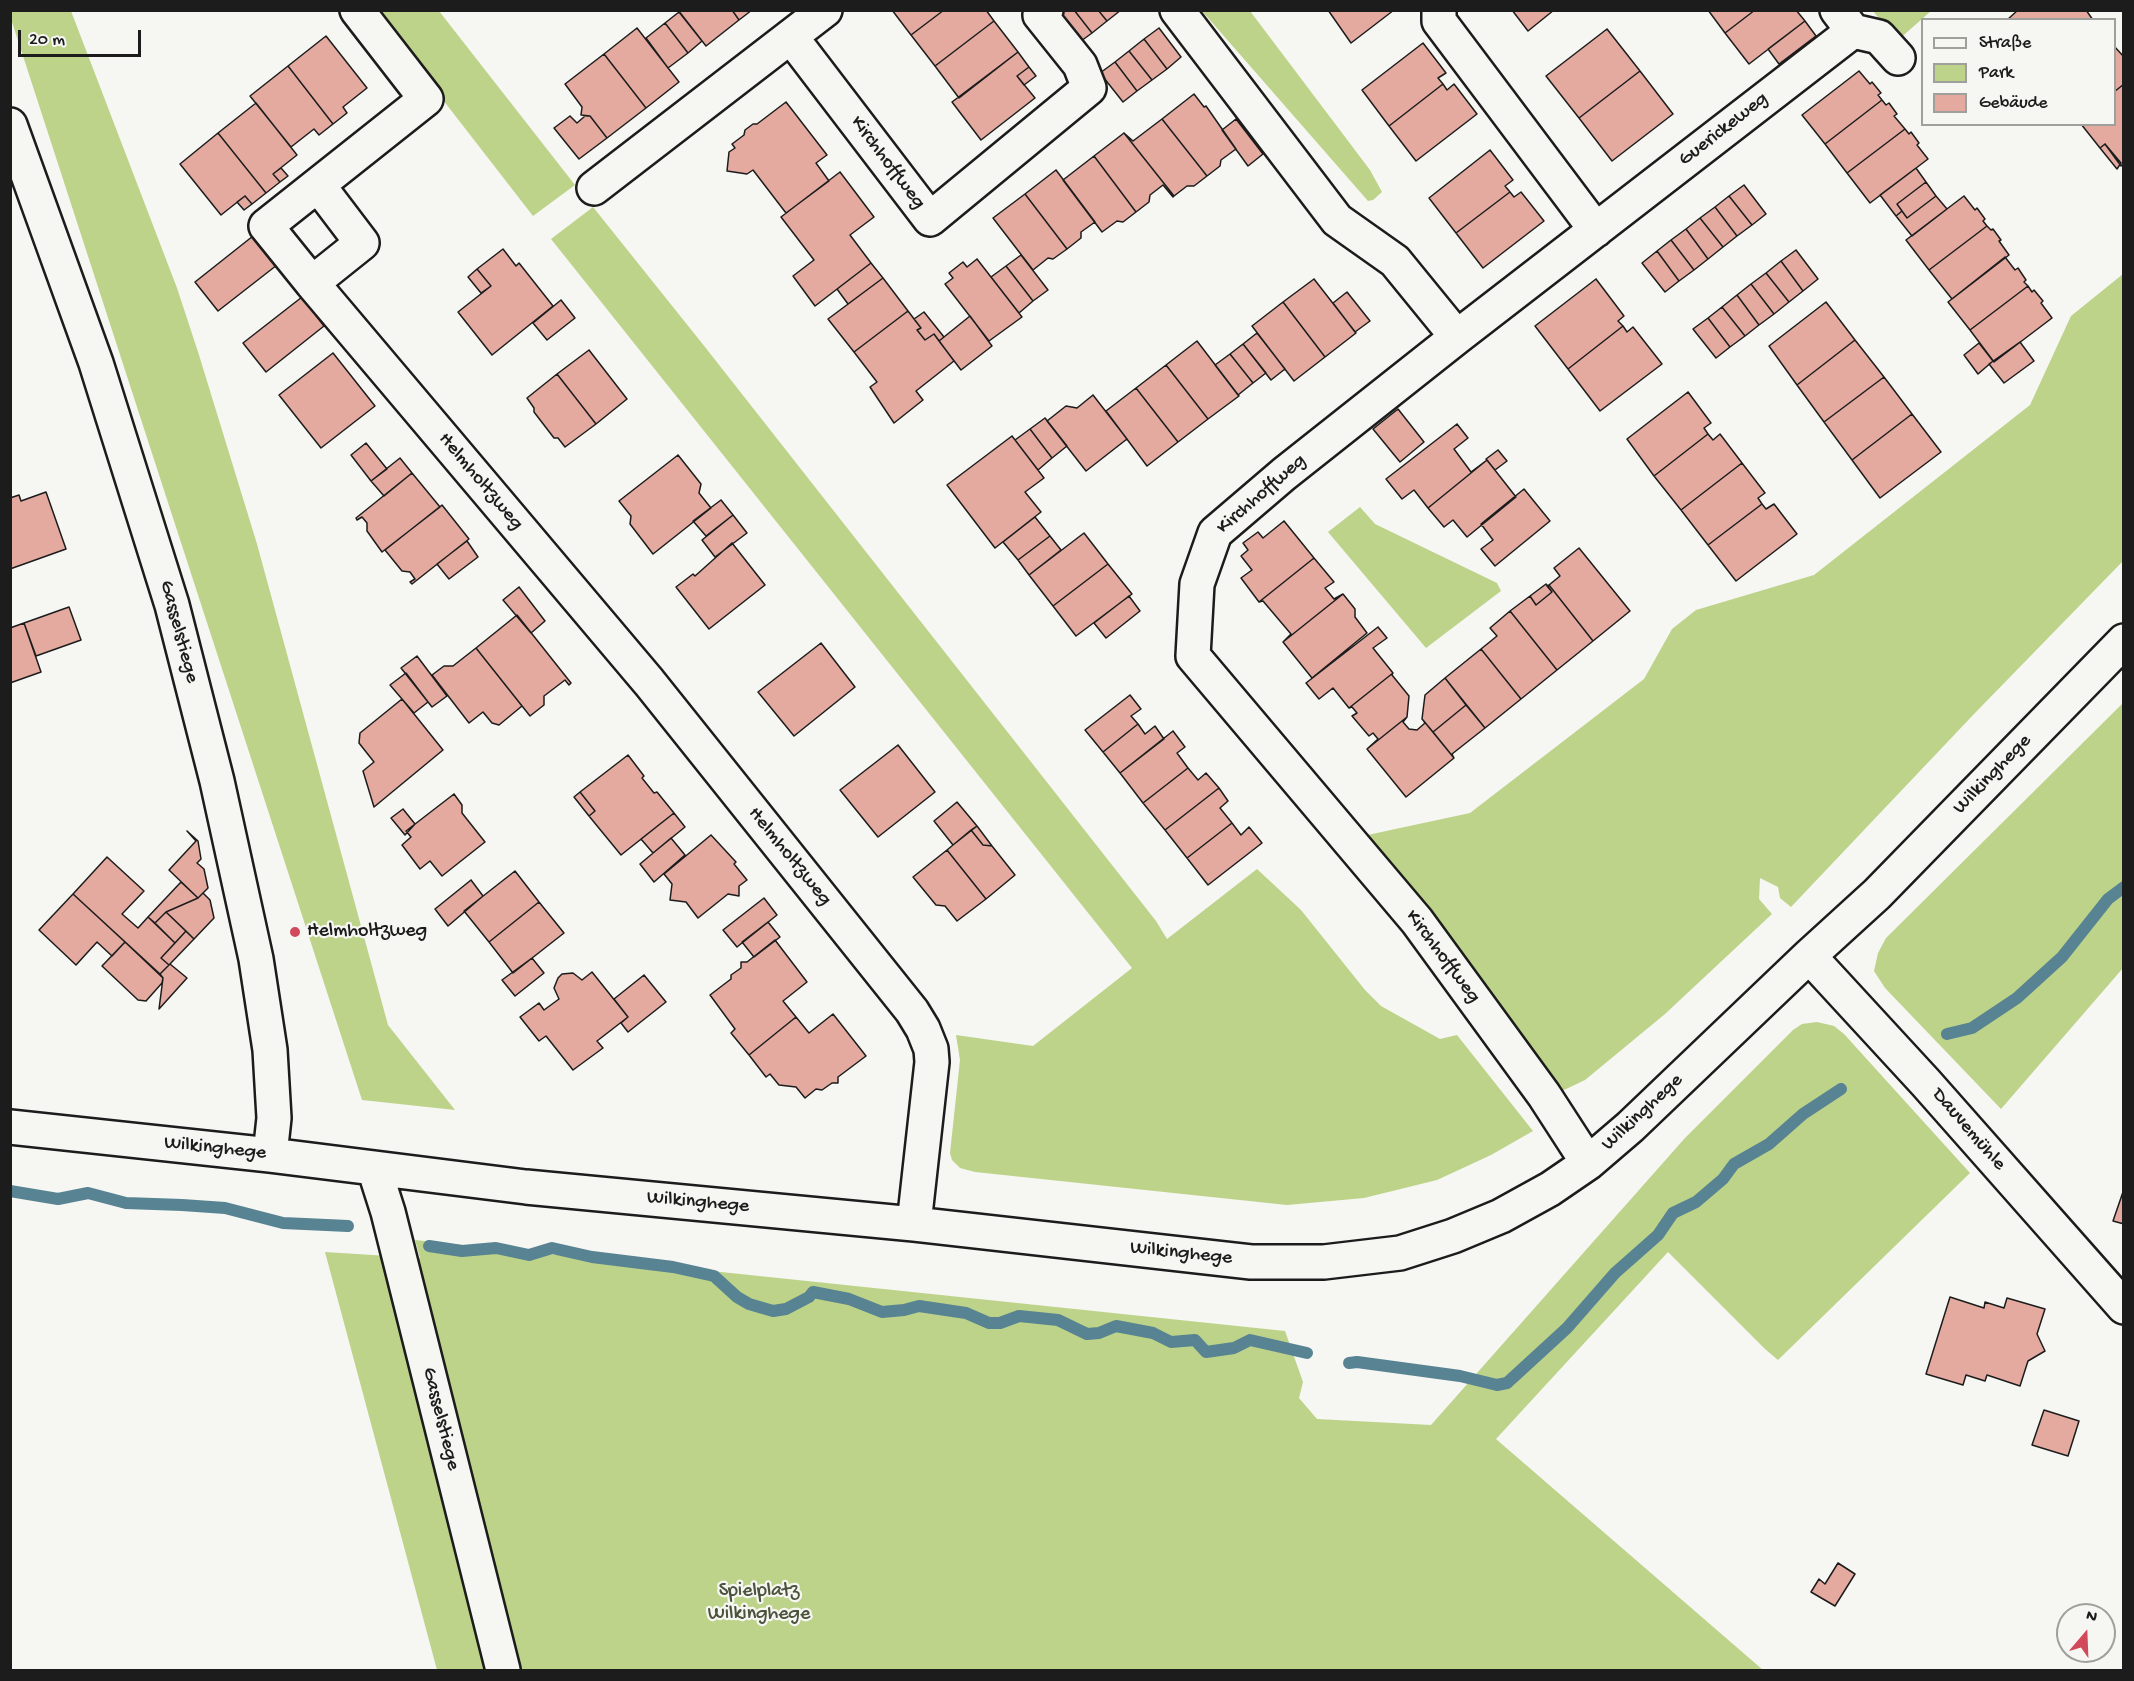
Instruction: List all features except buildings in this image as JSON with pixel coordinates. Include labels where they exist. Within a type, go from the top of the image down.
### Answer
[{"type":"street","name":"Helmholtzweg","points":[[357,10],[426,99],[266,226],[649,682],[912,1011],[931,1049],[932,1062],[914,1224]]},
{"type":"street","points":[[594,188],[825,10]]},
{"type":"street","name":"Kirchhoffweg","points":[[791,37],[930,219],[1089,88],[1080,64],[1040,15],[1046,10]]},
{"type":"street","points":[[1177,10],[1337,220],[1395,261],[1457,337]]},
{"type":"street","points":[[1439,10],[1439,21],[1596,230]]},
{"type":"street","points":[[1845,21],[1879,37],[1898,58]]},
{"type":"street","name":"Guerickeweg","points":[[1457,337],[1596,230],[1845,21]]},
{"type":"street","name":"Gasselstiege","points":[[10,125],[96,363],[172,604],[217,782],[256,959],[270,1050],[274,1118],[270,1155]]},
{"type":"street","points":[[312,283],[362,243],[318,185]]},
{"type":"street","name":"Kirchhoffweg","points":[[1457,337],[1284,474],[1215,533],[1197,584],[1193,656],[1417,921],[1544,1095],[1588,1163]]},
{"type":"street","name":"Wilkinghege","points":[[10,1127],[270,1155],[526,1187],[914,1224],[1251,1262],[1324,1262],[1400,1252],[1453,1236],[1501,1216],[1550,1189],[1588,1163],[1630,1127],[1877,894],[2124,641]]},
{"type":"street","name":"Dauvemühle","points":[[1809,956],[1926,1083],[2124,1307]]},
{"type":"street","name":"Gasselstiege","points":[[374,1168],[388,1212],[503,1671]]},
{"type":"green space","points":[[10,11],[71,11],[177,288],[199,355],[257,544],[388,1025],[455,1110],[362,1100]]},
{"type":"green space","points":[[374,11],[439,11],[575,185],[533,216]]},
{"type":"green space","points":[[1202,11],[1250,11],[1370,170],[1382,192],[1373,200],[1368,201]]},
{"type":"green space","points":[[1873,11],[1931,11],[1921,18],[1897,41]]},
{"type":"green space","points":[[593,207],[1156,921],[1167,939],[1257,869],[1301,910],[1365,990],[1381,1006],[1440,1039],[1457,1035],[1533,1131],[1491,1155],[1437,1180],[1364,1198],[1287,1205],[975,1172],[960,1168],[952,1160],[950,1153],[960,1060],[956,1035],[1033,1046],[1132,968],[551,239]]},
{"type":"green space","points":[[2123,274],[2123,561],[1791,907],[1780,898],[1778,887],[1760,878],[1759,899],[1772,914],[1665,1014],[1585,1080],[1547,1098],[1335,842],[1470,813],[1644,679],[1672,629],[1696,610],[1814,575],[2030,405],[2071,316]]},
{"type":"green space","points":[[1360,507],[1375,524],[1497,583],[1501,591],[1426,648],[1328,532]]},
{"type":"green space","points":[[2123,703],[2123,968],[2001,1109],[1885,988],[1874,971],[1878,953],[1886,938]]},
{"type":"green space","name":"Spielplatz Wilkinghege","points":[[1817,1022],[1834,1026],[1844,1034],[1970,1173],[1778,1360],[1668,1252],[1496,1439],[1763,1670],[437,1670],[325,1252],[420,1258],[415,1240],[1285,1331],[1303,1382],[1299,1398],[1317,1419],[1431,1425],[1685,1138],[1793,1030],[1802,1024]]},
{"type":"waterway","points":[[1947,1034],[1972,1028],[2017,998],[2062,957],[2108,899],[2124,887]]},
{"type":"waterway","points":[[1349,1363],[1357,1362],[1460,1376],[1497,1385],[1507,1383],[1567,1328],[1615,1273],[1658,1235],[1673,1213],[1696,1202],[1723,1179],[1734,1164],[1769,1144],[1803,1114],[1841,1089]]},
{"type":"waterway","points":[[10,1191],[58,1199],[88,1193],[126,1203],[225,1208],[283,1223],[348,1226]]},
{"type":"waterway","points":[[429,1246],[462,1251],[496,1248],[529,1255],[552,1248],[592,1257],[673,1267],[714,1276],[737,1297],[749,1304],[773,1311],[786,1309],[809,1297],[813,1292],[849,1299],[882,1312],[919,1306],[966,1313],[989,1323],[1000,1323],[1019,1316],[1058,1320],[1087,1334],[1099,1333],[1116,1326],[1153,1333],[1171,1342],[1195,1340],[1206,1352],[1234,1348],[1250,1340],[1307,1353]]},
{"type":"place","name":"Helmholtzweg","points":[[295,932]]}]
